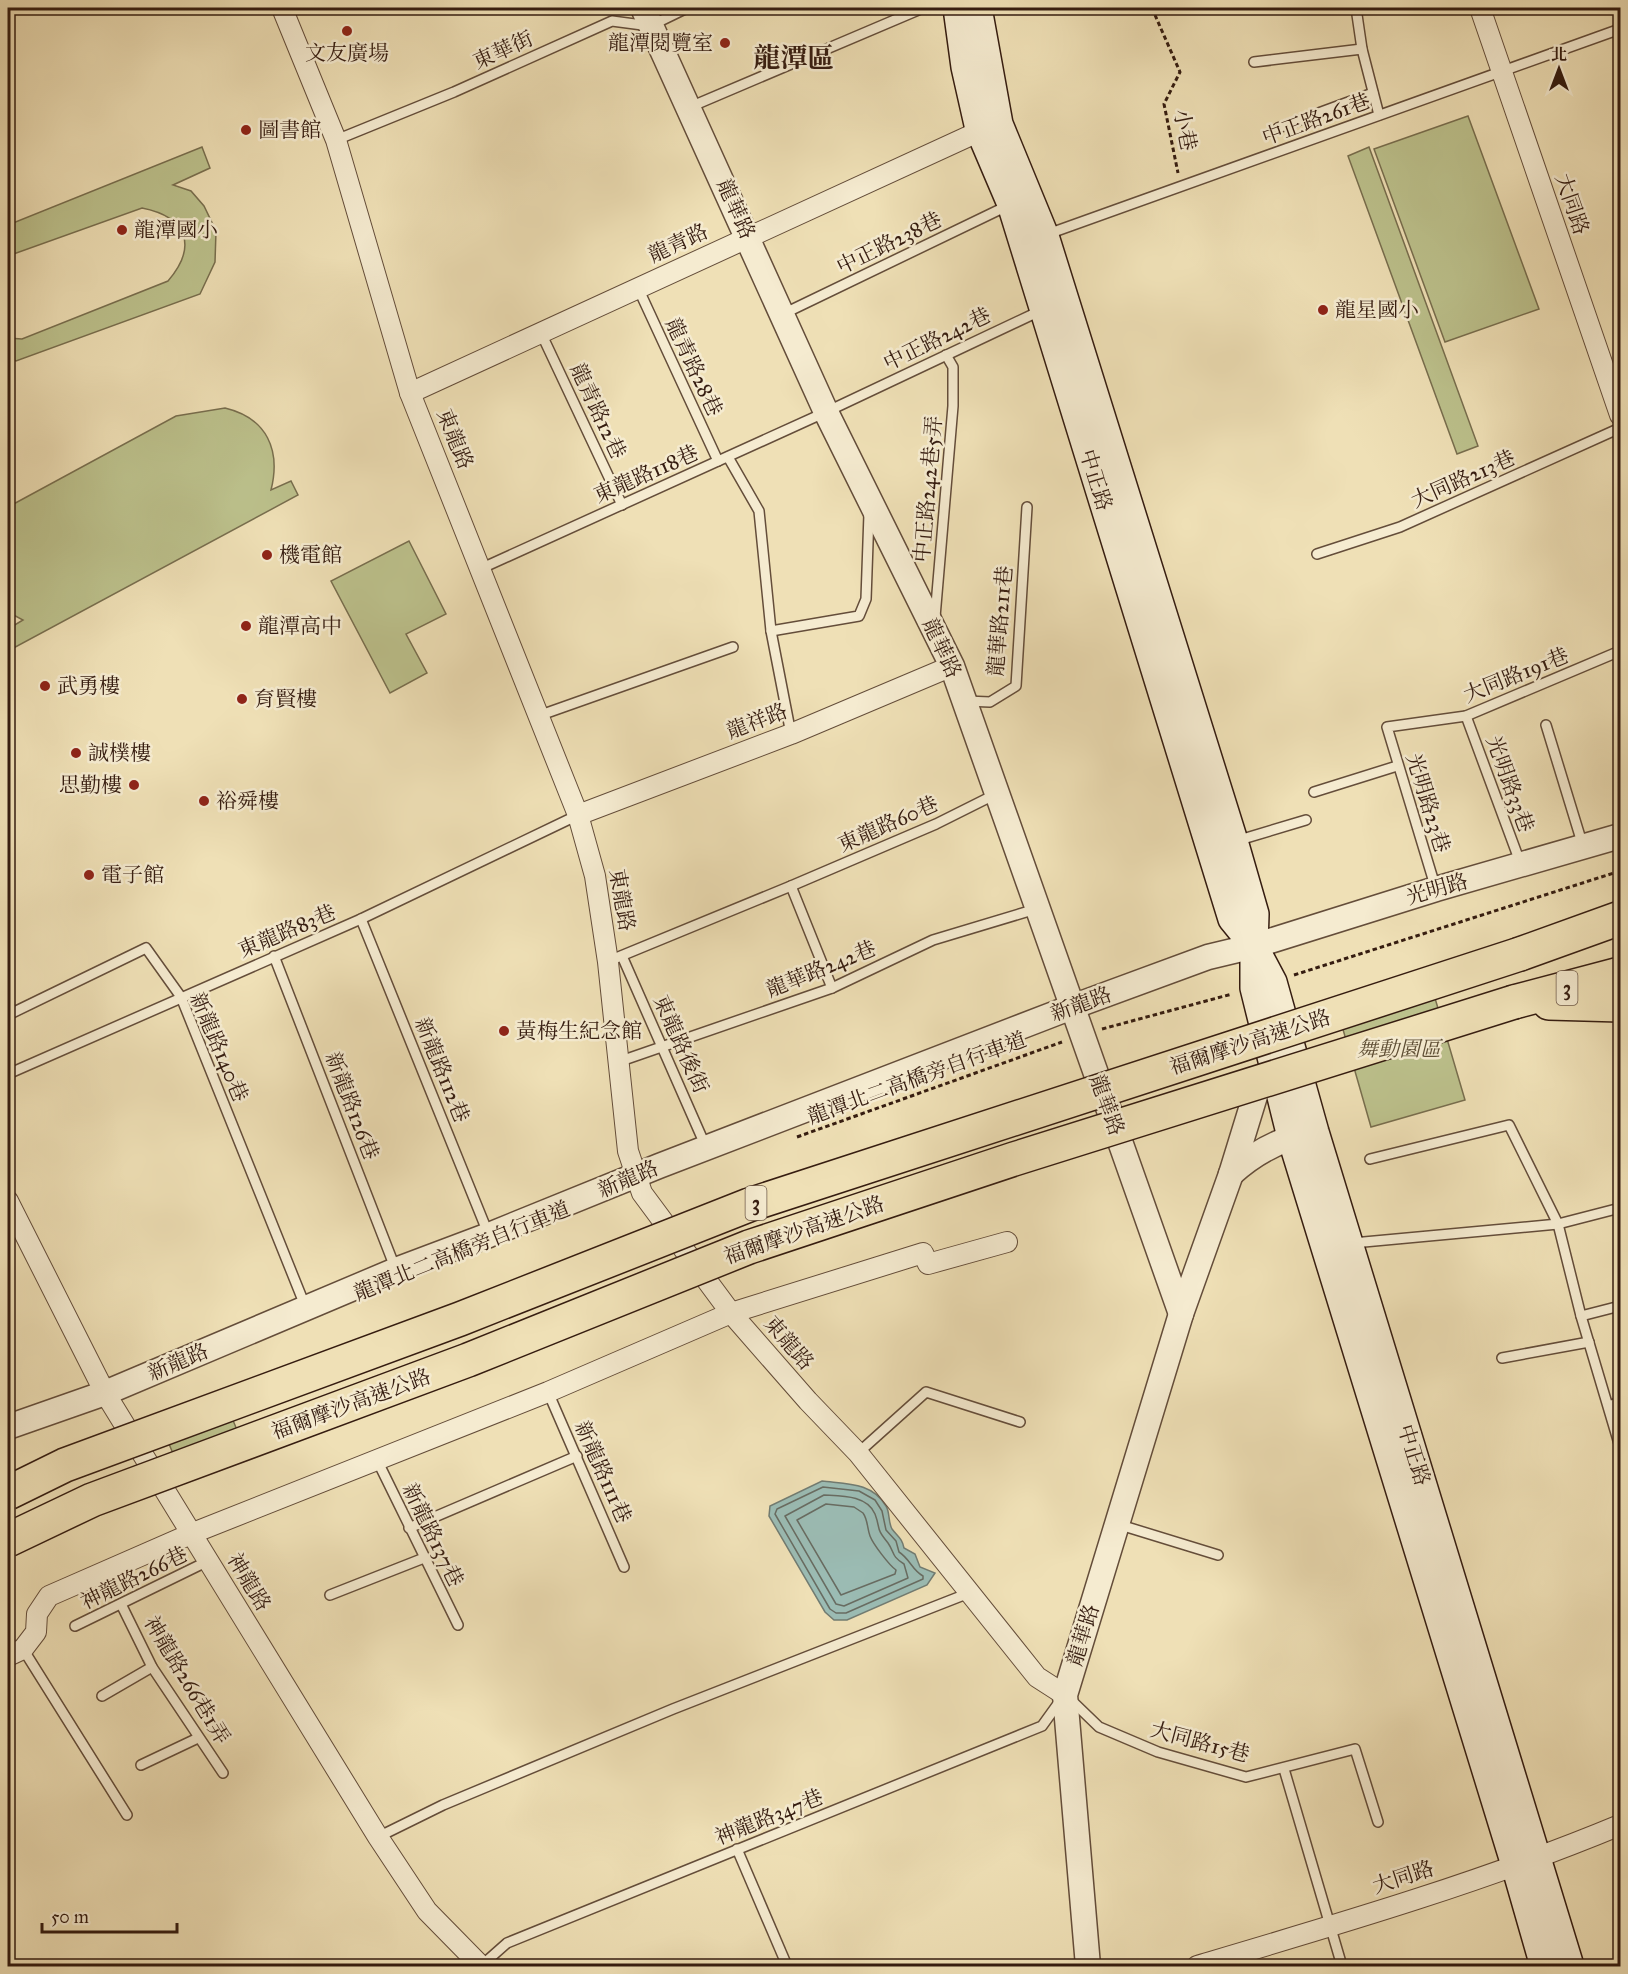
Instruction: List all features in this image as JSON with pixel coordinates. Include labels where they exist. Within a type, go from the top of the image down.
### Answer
[{"type":"highway","points":[[1520,954],[1620,918]]},
{"type":"highway","name":"福爾摩沙高速公路","points":[[8,1493],[65,1465],[460,1319],[749,1205],[1520,954],[1620,932]]},
{"type":"highway","name":"福爾摩沙高速公路","points":[[8,1540],[92,1500],[468,1360],[748,1247],[1014,1159],[1514,1002],[1620,974]]},
{"type":"highway","points":[[1514,1002],[1620,1005]]},
{"type":"main road","name":"中正路","points":[[957,8],[965,68],[1034,239],[1190,743],[1232,919],[1254,946],[1274,982],[1285,1065],[1303,1135],[1526,1861],[1570,1966]]},
{"type":"main road","name":"中正路","points":[[978,8],[989,127],[1011,204],[1034,239]]},
{"type":"main road","name":"中正路","points":[[1190,743],[1234,841],[1255,914],[1254,946]]},
{"type":"main road","name":"中正路","points":[[1526,1861],[1544,1966]]},
{"type":"street","name":"東龍路","points":[[282,8],[336,140],[410,393],[578,815],[615,959],[617,1062],[628,1151],[642,1193],[731,1313],[808,1401],[858,1452],[1037,1677],[1065,1695]]},
{"type":"street","name":"大同路","points":[[1480,8],[1620,415]]},
{"type":"street","name":"龍華路","points":[[647,16],[749,237],[826,412],[952,666],[966,700],[1181,1314]]},
{"type":"street","name":"龍青路","points":[[410,393],[989,127]]},
{"type":"street","name":"龍祥路","points":[[578,815],[791,734],[952,666]]},
{"type":"street","name":"光明路","points":[[1254,946],[1436,889],[1620,836]]},
{"type":"street","name":"新龍路","points":[[8,1427],[105,1393],[396,1270],[706,1147],[1208,957],[1254,946]]},
{"type":"street","name":"龍華路","points":[[1088,1966],[1065,1695],[1181,1314],[1231,1174],[1260,1083],[1285,1065]]},
{"type":"street","points":[[1231,1174],[1249,1157],[1303,1135]]},
{"type":"street","name":"神龍路","points":[[8,1200],[105,1393],[193,1533],[208,1562],[378,1838],[427,1911],[481,1966]]},
{"type":"street","points":[[15,1652],[36,1632],[37,1614],[49,1596],[193,1533],[548,1392],[731,1313],[923,1252],[928,1264],[1007,1242]]},
{"type":"street","name":"大同路","points":[[1197,1966],[1331,1926],[1526,1861],[1620,1825]]},
{"type":"lane","points":[[647,16],[687,8]]},
{"type":"lane","points":[[690,107],[923,8]]},
{"type":"lane","points":[[1356,8],[1362,49],[1379,115]]},
{"type":"lane","name":"東華街","points":[[336,140],[454,92],[612,21],[647,16]]},
{"type":"lane","name":"中正路261巷","points":[[1034,239],[1620,29]]},
{"type":"lane","points":[[1254,62],[1362,49]]},
{"type":"lane","points":[[1278,128],[1373,93]]},
{"type":"lane","name":"中正路238巷","points":[[783,314],[1011,204]]},
{"type":"lane","name":"龍青路28巷","points":[[638,288],[718,461]]},
{"type":"lane","name":"中正路242巷","points":[[826,412],[1053,304]]},
{"type":"lane","name":"龍青路12巷","points":[[541,333],[622,505]]},
{"type":"lane","name":"中正路242巷5弄","points":[[934,629],[953,406],[953,366],[946,355]]},
{"type":"lane","name":"東龍路118巷","points":[[480,569],[826,412]]},
{"type":"lane","name":"大同路213巷","points":[[1317,555],[1400,527],[1620,428]]},
{"type":"lane","points":[[728,457],[759,511],[771,631],[791,734]]},
{"type":"lane","points":[[771,631],[859,616],[866,599],[869,501]]},
{"type":"lane","name":"龍華路211巷","points":[[966,700],[990,702],[1016,686],[1027,507]]},
{"type":"lane","points":[[538,716],[733,647]]},
{"type":"lane","name":"大同路191巷","points":[[1387,727],[1466,716],[1620,651]]},
{"type":"lane","name":"光明路33巷","points":[[1466,716],[1521,865]]},
{"type":"lane","points":[[1546,724],[1583,846]]},
{"type":"lane","name":"光明路23巷","points":[[1387,727],[1436,889]]},
{"type":"lane","points":[[1314,792],[1397,766]]},
{"type":"lane","name":"東龍路60巷","points":[[615,959],[936,824],[998,793]]},
{"type":"lane","name":"東龍路83巷","points":[[8,1074],[361,919],[578,815]]},
{"type":"lane","points":[[1234,841],[1306,820]]},
{"type":"lane","points":[[791,886],[832,988]]},
{"type":"lane","name":"龍華路242巷","points":[[617,1062],[832,988],[933,940],[1038,908]]},
{"type":"lane","name":"新龍路112巷","points":[[361,919],[489,1235]]},
{"type":"lane","name":"新龍路140巷","points":[[8,1015],[146,948],[181,997],[306,1308]]},
{"type":"lane","name":"新龍路126巷","points":[[274,956],[396,1270]]},
{"type":"lane","name":"東龍路後街","points":[[615,959],[663,1047],[706,1147]]},
{"type":"lane","points":[[1370,1159],[1509,1125],[1558,1224],[1581,1316],[1620,1447]]},
{"type":"lane","points":[[1338,1246],[1558,1224],[1620,1208]]},
{"type":"lane","points":[[1581,1316],[1620,1306]]},
{"type":"lane","points":[[1502,1358],[1589,1342]]},
{"type":"lane","name":"新龍路111巷","points":[[548,1392],[624,1567]]},
{"type":"lane","points":[[858,1452],[926,1392],[1020,1422]]},
{"type":"lane","points":[[1609,1406],[1620,1402]]},
{"type":"lane","points":[[409,1528],[577,1455]]},
{"type":"lane","name":"新龍路137巷","points":[[377,1460],[423,1558],[458,1625]]},
{"type":"lane","points":[[1118,1524],[1218,1556]]},
{"type":"lane","points":[[330,1595],[423,1558]]},
{"type":"lane","name":"神龍路266巷","points":[[75,1626],[208,1562]]},
{"type":"lane","points":[[378,1838],[443,1805],[651,1718],[969,1593]]},
{"type":"lane","name":"神龍路266巷1弄","points":[[121,1604],[152,1666],[223,1773]]},
{"type":"lane","points":[[15,1652],[127,1815]]},
{"type":"lane","points":[[102,1696],[152,1666]]},
{"type":"lane","name":"大同路15巷","points":[[1065,1695],[1100,1727],[1158,1752],[1246,1777],[1355,1749],[1378,1822]]},
{"type":"lane","name":"神龍路347巷","points":[[481,1966],[507,1943],[1042,1725],[1065,1695]]},
{"type":"lane","points":[[141,1765],[198,1738]]},
{"type":"lane","points":[[1284,1769],[1342,1966]]},
{"type":"lane","points":[[737,1850],[785,1961]]},
{"type":"path","name":"小巷","points":[[1155,15],[1180,72],[1164,104],[1181,186]]},
{"type":"path","points":[[1291,976],[1620,871]]},
{"type":"path","points":[[1096,1031],[1234,994]]},
{"type":"path","name":"龍潭北二高橋旁自行車道","points":[[787,1141],[1067,1040]]},
{"type":"green space","points":[[1468,116],[1539,309],[1445,342],[1374,149]]},
{"type":"green space","points":[[202,147],[210,168],[173,185],[191,191],[204,206],[216,231],[215,262],[200,294],[16,361],[8,358],[8,338],[22,339],[168,281],[183,256],[185,245],[178,226],[169,218],[142,208],[8,256],[8,225]]},
{"type":"green space","points":[[1369,147],[1478,446],[1457,454],[1348,156]]},
{"type":"green space","points":[[225,408],[251,419],[268,438],[274,462],[271,490],[291,481],[298,495],[8,651],[8,629],[23,620],[8,612],[8,507],[176,416]]},
{"type":"green space","points":[[409,541],[446,614],[406,634],[427,673],[390,693],[331,581]]},
{"type":"green space","name":"舞動園區","points":[[1427,971],[1465,1100],[1371,1127],[1334,998]]},
{"type":"green space","points":[[232,1418],[245,1449],[182,1475],[169,1444]]},
{"type":"water","points":[[822,1481],[866,1488],[880,1498],[887,1508],[892,1529],[904,1548],[915,1554],[920,1567],[935,1573],[927,1585],[847,1620],[834,1620],[825,1612],[769,1516],[770,1506]]},
{"type":"place","name":"文友廣場","points":[[347,31]]},
{"type":"place","name":"龍潭閱覽室","points":[[725,43]]},
{"type":"place","name":"圖書館","points":[[246,130]]},
{"type":"place","name":"龍潭國小","points":[[122,230]]},
{"type":"place","name":"龍星國小","points":[[1323,310]]},
{"type":"place","name":"機電館","points":[[267,555]]},
{"type":"place","name":"龍潭高中","points":[[246,626]]},
{"type":"place","name":"武勇樓","points":[[45,686]]},
{"type":"place","name":"育賢樓","points":[[242,699]]},
{"type":"place","name":"誠樸樓","points":[[76,753]]},
{"type":"place","name":"思勤樓","points":[[134,785]]},
{"type":"place","name":"裕舜樓","points":[[204,801]]},
{"type":"place","name":"電子館","points":[[89,875]]},
{"type":"place","name":"黃梅生紀念館","points":[[504,1031]]},
{"type":"district","name":"龍潭區","points":[[794,57]]}]
